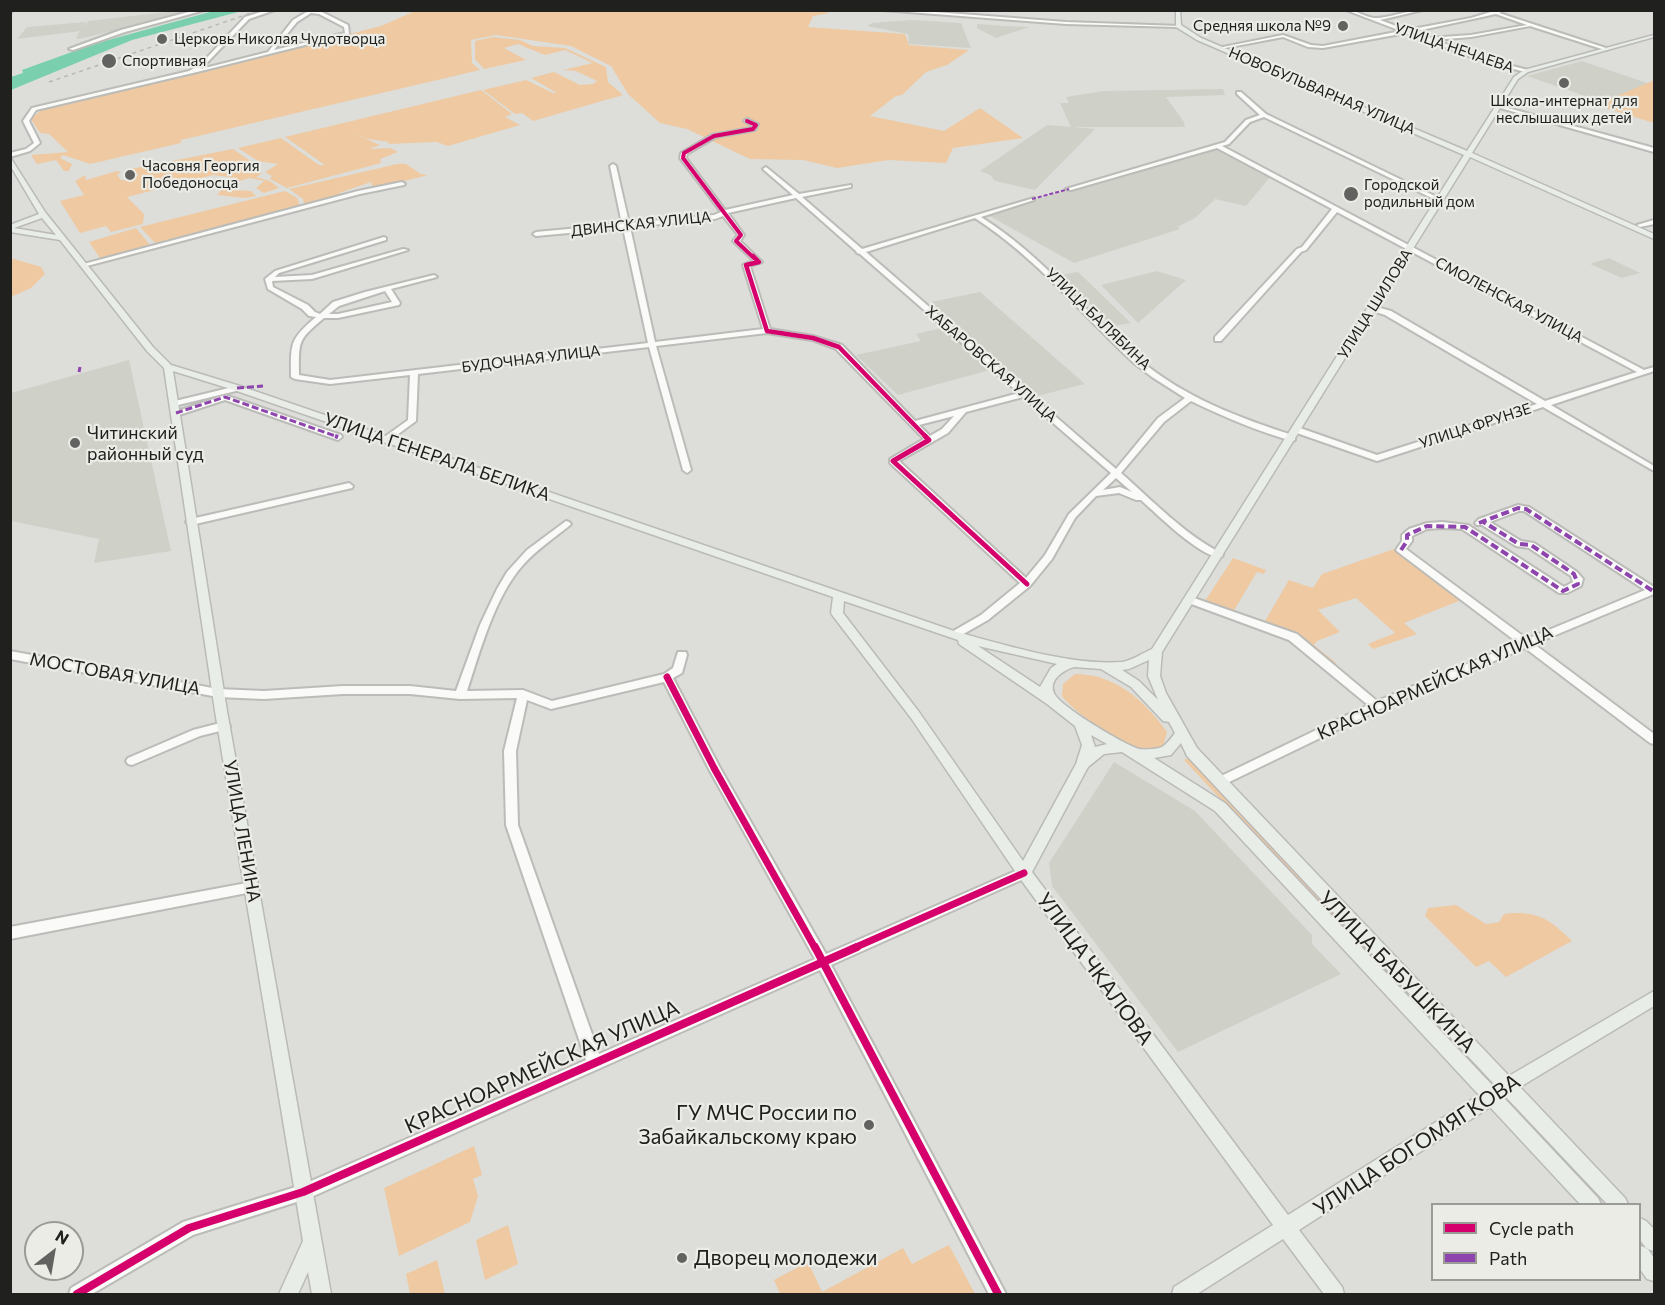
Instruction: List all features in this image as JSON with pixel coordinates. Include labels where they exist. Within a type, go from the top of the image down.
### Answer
[{"type":"main road","points":[[1178,10],[1178,26]]},
{"type":"main road","name":"НОВОБУЛЬВАРНАЯ УЛИЦА","points":[[1178,26],[1189,34],[1220,48],[1654,232]]},
{"type":"main road","points":[[1526,71],[1654,36]]},
{"type":"main road","name":"УЛИЦА ШИЛОВА","points":[[1156,652],[1295,434],[1516,78],[1526,71]]},
{"type":"main road","name":"НОВОБУЛЬВАРНАЯ УЛИЦА","points":[[1468,154],[1654,237]]},
{"type":"main road","points":[[10,157],[43,215],[60,238],[168,368]]},
{"type":"main road","points":[[10,229],[43,215]]},
{"type":"main road","points":[[10,229],[60,238]]},
{"type":"main road","name":"УЛИЦА ГЕНЕРАЛА БЕЛИКА","points":[[168,368],[237,388],[954,635]]},
{"type":"main road","name":"УЛИЦА ЛЕНИНА","points":[[168,368],[218,693],[321,1294]]},
{"type":"main road","name":"УЛИЦА ЧКАЛОВА","points":[[839,596],[837,613],[915,715],[1024,873],[1335,1294]]},
{"type":"main road","points":[[954,635],[1017,652],[1074,663],[1125,666],[1156,652],[1154,676],[1181,735]]},
{"type":"main road","name":"УЛИЦА БАБУШКИНА","points":[[954,635],[1052,701],[1080,723],[1139,755],[1220,807],[1499,1091],[1617,1203]]},
{"type":"main road","points":[[1052,701],[1046,691],[1050,677],[1063,666],[1074,663]]},
{"type":"main road","points":[[1104,665],[1136,684],[1181,735]]},
{"type":"main road","points":[[1024,873],[1083,764],[1089,745],[1080,723]]},
{"type":"main road","points":[[1139,755],[1166,751],[1181,735]]},
{"type":"main road","name":"УЛИЦА БАБУШКИНА","points":[[1181,735],[1192,752],[1499,1091],[1591,1203]]},
{"type":"main road","points":[[1083,764],[1101,749],[1122,747]]},
{"type":"main road","name":"УЛИЦА БОГОМЯГКОВА","points":[[1181,1294],[1499,1091],[1654,998]]},
{"type":"main road","points":[[1641,1228],[1654,1242]]},
{"type":"main road","points":[[288,1294],[312,1240]]},
{"type":"main road","points":[[1641,1256],[1654,1272]]},
{"type":"street","points":[[71,49],[123,31],[203,10]]},
{"type":"street","points":[[191,72],[202,66],[247,18],[278,10]]},
{"type":"street","points":[[884,10],[1077,23],[1178,26]]},
{"type":"street","name":"УЛИЦА НЕЧАЕВА","points":[[1348,10],[1504,67],[1526,71]]},
{"type":"street","points":[[1372,20],[1421,10]]},
{"type":"street","points":[[10,157],[28,150],[37,143],[26,121],[34,109],[191,72],[270,53],[347,34],[346,26],[312,11],[295,21],[270,53]]},
{"type":"street","points":[[1220,48],[1283,36],[1317,47],[1406,32],[1499,12],[1531,25],[1607,49]]},
{"type":"street","points":[[1425,39],[1470,36],[1531,25]]},
{"type":"street","points":[[1239,93],[1264,115],[1440,200]]},
{"type":"street","points":[[1499,106],[1654,150]]},
{"type":"street","points":[[1069,189],[1227,143],[1248,121],[1264,115]]},
{"type":"street","points":[[747,121],[756,124],[753,129],[714,136],[684,153],[683,158],[741,236],[736,241],[759,262],[746,265],[767,331],[813,338],[839,347],[929,440]]},
{"type":"street","name":"СМОЛЕНСКАЯ УЛИЦА","points":[[1216,145],[1643,372]]},
{"type":"street","points":[[613,166],[652,345],[687,470]]},
{"type":"street","name":"ХАБАРОВСКАЯ УЛИЦА","points":[[766,169],[859,252],[957,332],[1202,548],[1218,555]]},
{"type":"street","points":[[83,265],[360,192],[402,184]]},
{"type":"street","name":"ДВИНСКАЯ УЛИЦА","points":[[537,234],[715,217],[730,210],[849,186]]},
{"type":"street","points":[[859,252],[1032,199]]},
{"type":"street","points":[[1218,339],[1299,250],[1304,249],[1336,209]]},
{"type":"street","name":"УЛИЦА БАЛЯБИНА","points":[[976,216],[1003,232],[1033,255],[1138,362],[1188,399],[1295,434]]},
{"type":"street","points":[[1640,225],[1654,222]]},
{"type":"street","points":[[268,279],[277,272],[384,239]]},
{"type":"street","points":[[268,279],[312,277],[405,250]]},
{"type":"street","points":[[320,316],[349,298],[434,277]]},
{"type":"street","points":[[268,279],[270,288],[305,307],[312,314],[320,316],[338,316],[396,303],[387,288]]},
{"type":"street","points":[[1373,308],[1388,313],[1654,469]]},
{"type":"street","name":"БУДОЧНАЯ УЛИЦА","points":[[320,316],[302,333],[295,345],[295,377],[330,382],[767,331]]},
{"type":"street","name":"УЛИЦА ФРУНЗЕ","points":[[1295,434],[1377,458],[1654,369]]},
{"type":"street","points":[[386,440],[412,421],[414,372]]},
{"type":"street","points":[[175,408],[237,388]]},
{"type":"street","points":[[914,424],[1025,394]]},
{"type":"street","points":[[175,408],[225,397],[338,437]]},
{"type":"street","points":[[954,635],[981,622],[1027,584],[1059,541],[1065,525],[1104,482],[1116,474],[1151,432],[1155,422],[1169,410],[1188,399]]},
{"type":"street","points":[[964,410],[945,430],[893,461],[1027,584]]},
{"type":"street","points":[[191,522],[350,486]]},
{"type":"street","points":[[1093,494],[1120,490],[1149,502]]},
{"type":"street","points":[[1473,532],[1476,525],[1482,521],[1518,508],[1526,509],[1654,590]]},
{"type":"street","points":[[1482,521],[1519,544],[1531,545],[1574,574],[1578,584],[1563,591],[1473,532],[1459,526],[1418,528],[1407,535],[1407,541],[1401,550],[1654,740]]},
{"type":"street","points":[[460,695],[477,645],[518,564],[566,524]]},
{"type":"street","name":"КРАСНОАРМЕЙСКАЯ УЛИЦА","points":[[1219,782],[1376,706],[1654,590]]},
{"type":"street","points":[[1190,600],[1293,637],[1376,706]]},
{"type":"street","name":"МОСТОВАЯ УЛИЦА","points":[[10,655],[218,693],[264,695],[343,690],[410,690],[460,695],[524,694]]},
{"type":"street","points":[[594,1061],[512,825],[510,751],[524,694],[551,705],[667,677],[678,670],[682,656]]},
{"type":"street","points":[[667,677],[714,768],[822,960],[998,1294]]},
{"type":"street","points":[[132,761],[197,733],[224,726]]},
{"type":"street","name":"КРАСНОАРМЕЙСКАЯ УЛИЦА","points":[[76,1294],[189,1228],[303,1191],[822,960],[1024,873]]},
{"type":"street","points":[[10,933],[252,887]]},
{"type":"shaded area","points":[[217,10],[242,11],[132,40],[11,90],[11,77],[23,73],[22,70],[94,44]]},
{"type":"shaded area","points":[[818,10],[829,13],[813,16],[808,27],[905,34],[909,45],[969,50],[947,65],[926,72],[902,95],[896,96],[870,116],[944,131],[980,108],[1023,138],[953,148],[946,163],[889,160],[837,168],[803,160],[750,159],[687,129],[660,123],[628,94],[611,66],[571,46],[496,35],[471,40],[472,63],[480,70],[181,140],[181,143],[90,164],[63,155],[60,158],[72,164],[69,171],[64,171],[56,160],[37,164],[31,155],[68,152],[49,134],[40,133],[31,119],[46,106],[95,97],[204,71],[381,26],[415,11]]},
{"type":"shaded area","points":[[176,11],[199,11],[79,39],[76,38],[80,31],[17,39],[27,27],[86,22],[85,27],[88,21]]},
{"type":"shaded area","points":[[912,20],[961,23],[971,48],[909,44],[908,34],[867,26],[872,23]]},
{"type":"shaded area","points":[[977,24],[1029,27],[996,38],[977,28]]},
{"type":"shaded area","points":[[493,37],[520,40],[533,46],[565,48],[606,67],[608,82],[623,95],[533,121],[522,113],[515,114],[483,90],[526,80],[557,93],[531,78],[554,72],[580,85],[593,84],[597,81],[576,71],[563,70],[593,63],[565,50],[545,55],[518,44],[504,48],[526,60],[484,69],[475,59],[475,41]]},
{"type":"shaded area","points":[[1582,61],[1653,85],[1608,104],[1527,76]]},
{"type":"shaded area","points":[[1654,80],[1654,123],[1596,105],[1650,82]]},
{"type":"shaded area","points":[[1223,89],[1225,95],[1166,97],[1184,122],[1185,127],[1074,127],[1095,129],[1035,190],[995,181],[990,175],[980,171],[1047,125],[1071,127],[1060,103],[1069,103],[1066,97],[1104,91]]},
{"type":"shaded area","points":[[481,90],[512,114],[505,117],[520,125],[448,146],[437,142],[388,144],[389,142],[368,139],[353,133],[380,145],[369,149],[390,148],[398,152],[380,159],[381,163],[287,188],[270,179],[272,176],[265,172],[278,164],[258,161],[238,148],[281,138],[319,165],[325,165],[285,137]]},
{"type":"shaded area","points":[[1213,148],[1270,177],[1246,206],[1215,199],[1195,218],[1177,227],[1180,229],[1074,263],[986,214]]},
{"type":"shaded area","points":[[233,149],[259,167],[261,174],[256,177],[270,181],[279,188],[264,193],[256,188],[264,181],[250,178],[235,182],[232,190],[251,191],[256,196],[245,198],[217,195],[222,189],[219,185],[236,178],[213,175],[127,197],[144,214],[143,224],[111,232],[106,226],[80,233],[60,201],[84,195],[75,181],[85,175],[86,180],[117,171],[121,172],[117,175],[121,180],[128,180],[139,175],[126,170]]},
{"type":"shaded area","points":[[397,164],[406,164],[421,174],[428,175],[373,189],[371,182],[339,193],[342,195],[308,204],[304,204],[303,199],[289,189]]},
{"type":"shaded area","points":[[285,191],[297,198],[300,206],[155,243],[140,227]]},
{"type":"shaded area","points":[[136,228],[150,245],[100,258],[89,242]]},
{"type":"shaded area","points":[[11,258],[41,267],[45,274],[31,288],[11,297]]},
{"type":"shaded area","points":[[1609,258],[1640,273],[1622,278],[1590,264]]},
{"type":"shaded area","points":[[1157,271],[1186,280],[1138,323],[1101,285]]},
{"type":"shaded area","points":[[1078,272],[1131,323],[1113,326],[1060,275]]},
{"type":"shaded area","points":[[980,292],[1085,384],[1037,396],[931,302]]},
{"type":"shaded area","points":[[942,328],[990,370],[898,395],[856,355],[921,341],[916,334]]},
{"type":"shaded area","points":[[129,360],[171,551],[94,563],[99,539],[11,521],[11,393]]},
{"type":"shaded area","points":[[1394,549],[1461,600],[1404,623],[1417,634],[1373,649],[1368,644],[1395,633],[1356,598],[1318,610],[1340,632],[1317,641],[1314,645],[1336,663],[1333,667],[1265,621],[1289,580],[1313,588],[1322,574]]},
{"type":"shaded area","points":[[1233,558],[1266,570],[1264,574],[1257,572],[1233,612],[1205,601]]},
{"type":"shaded area","points":[[1075,674],[1089,675],[1116,684],[1149,709],[1167,732],[1163,746],[1147,749],[1128,744],[1107,733],[1075,710],[1062,696],[1063,684]]},
{"type":"shaded area","points":[[1191,757],[1464,1048],[1457,1052],[1184,760]]},
{"type":"shaded area","points":[[1114,762],[1195,811],[1312,935],[1312,944],[1341,974],[1178,1052],[1052,886],[1049,863]]},
{"type":"shaded area","points":[[1456,905],[1486,924],[1499,922],[1504,914],[1534,915],[1557,927],[1572,941],[1506,977],[1489,961],[1476,967],[1425,916],[1428,908]]},
{"type":"shaded area","points":[[474,1146],[482,1175],[473,1179],[478,1196],[470,1222],[399,1256],[384,1188]]},
{"type":"shaded area","points":[[508,1225],[518,1264],[485,1280],[476,1240]]},
{"type":"shaded area","points":[[949,1245],[975,1294],[780,1294],[774,1280],[808,1262],[822,1292],[903,1248],[912,1264]]},
{"type":"shaded area","points":[[437,1260],[445,1294],[410,1294],[406,1274]]},
{"type":"railway","points":[[49,82],[260,10]]},
{"type":"marked path","points":[[1032,199],[1069,189]]},
{"type":"marked path","points":[[79,372],[80,367]]},
{"type":"marked path","points":[[237,388],[263,386]]},
{"type":"marked path","points":[[176,413],[225,397],[338,437]]},
{"type":"marked path","points":[[1479,523],[1518,508],[1526,509],[1653,591]]},
{"type":"marked path","points":[[1401,550],[1407,541],[1407,535],[1419,528],[1442,525],[1465,527],[1563,591],[1578,584],[1578,579],[1574,574],[1531,545],[1519,544],[1482,521]]},
{"type":"cycle path","points":[[747,121],[756,125],[753,129],[714,136],[684,153],[683,158],[741,235],[736,241],[759,262],[746,265],[767,331],[813,338],[839,347],[929,440],[893,461],[1027,584]]},
{"type":"cycle path","points":[[667,677],[714,768],[822,960],[998,1294]]},
{"type":"cycle path","points":[[77,1294],[189,1228],[303,1192],[1024,873]]},
{"type":"place","name":"Средняя школа №9","points":[[1343,26]]},
{"type":"place","name":"Церковь Николая Чудотворца","points":[[162,39]]},
{"type":"place","name":"Спортивная","points":[[109,61]]},
{"type":"place","name":"Школа-интернат для неслышащих детей","points":[[1564,83]]},
{"type":"place","name":"Часовня Георгия Победоносца","points":[[130,175]]},
{"type":"place","name":"Городской родильный дом","points":[[1351,194]]},
{"type":"place","name":"Читинский районный суд","points":[[75,443]]},
{"type":"place","name":"ГУ МЧС России по Забайкальскому краю","points":[[869,1125]]},
{"type":"place","name":"Дворец молодежи","points":[[682,1258]]}]
